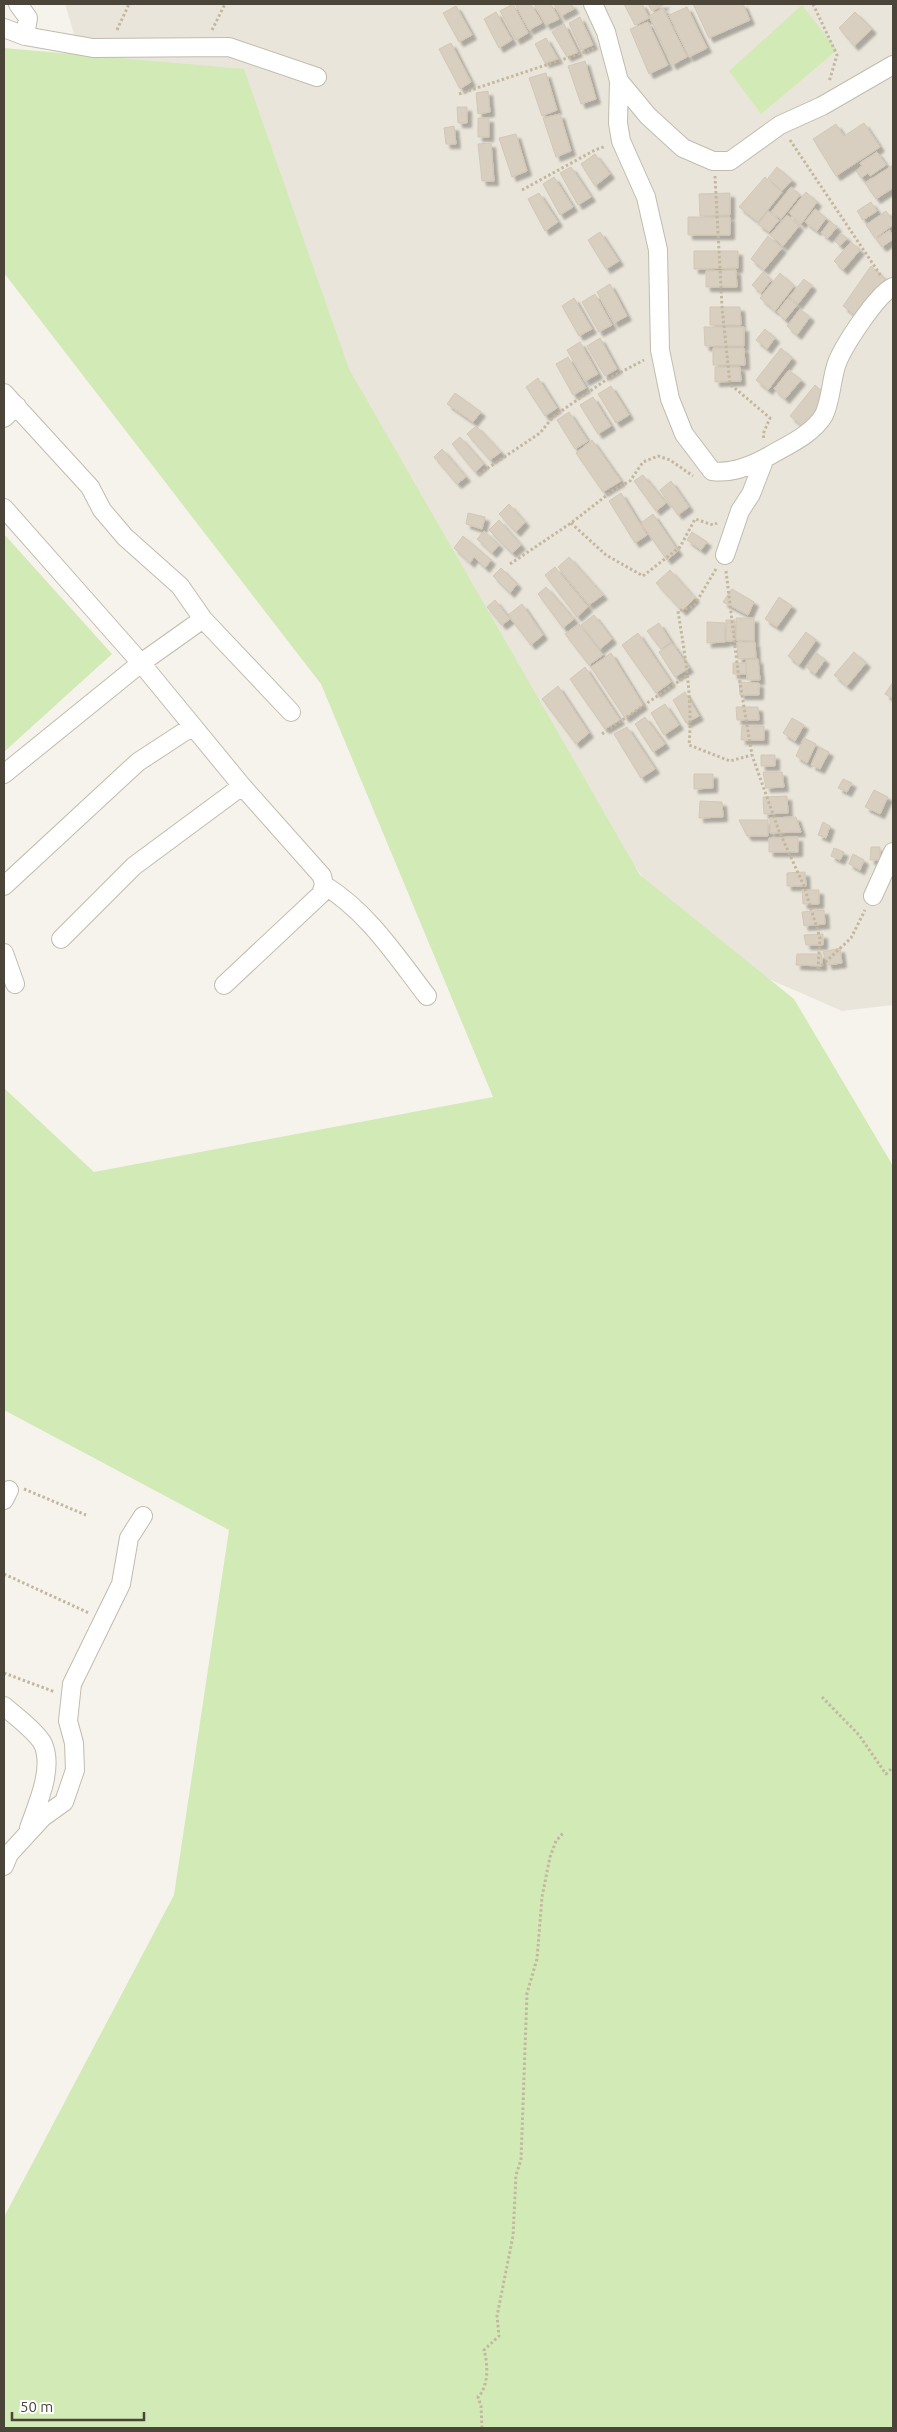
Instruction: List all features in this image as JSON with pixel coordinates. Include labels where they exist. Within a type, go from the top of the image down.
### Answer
[{"type":"street","points":[[18,4],[28,18],[25,36]]},
{"type":"street","points":[[593,4],[612,50],[619,81],[618,123],[621,142],[646,197],[658,250],[660,350],[670,399],[684,434],[712,471],[738,469],[766,458],[807,434],[823,415],[836,367],[844,347],[876,304],[892,288]]},
{"type":"street","points":[[4,28],[25,36],[93,48],[228,47],[317,77]]},
{"type":"street","points":[[619,81],[665,134],[683,148],[713,161],[730,161],[780,125],[822,106],[893,66]]},
{"type":"street","points":[[4,393],[90,487],[102,510],[125,537],[180,586],[203,618],[291,712]]},
{"type":"street","points":[[4,418],[17,406]]},
{"type":"street","points":[[724,555],[740,511],[751,494],[766,458]]},
{"type":"street","points":[[4,508],[141,663],[242,786],[322,876],[324,885],[321,894],[224,985]]},
{"type":"street","points":[[4,774],[141,663],[203,618]]},
{"type":"street","points":[[4,886],[138,762],[193,726]]},
{"type":"street","points":[[61,939],[134,866],[242,786]]},
{"type":"street","points":[[873,896],[893,852]]},
{"type":"street","points":[[324,885],[346,898],[367,918],[427,996]]},
{"type":"street","points":[[4,953],[15,984]]},
{"type":"street","points":[[4,1866],[9,1854],[43,1817],[64,1802],[75,1770],[74,1744],[68,1721],[72,1684],[121,1584],[129,1538],[143,1516]]},
{"type":"street","points":[[4,1706],[42,1744],[46,1763],[40,1797],[26,1836]]},
{"type":"path","points":[[109,48],[129,4]]},
{"type":"path","points":[[204,48],[226,4]]},
{"type":"path","points":[[813,4],[837,55],[822,106]]},
{"type":"path","points":[[459,94],[591,49],[612,50]]},
{"type":"path","points":[[780,125],[892,288]]},
{"type":"path","points":[[522,190],[595,150],[621,142]]},
{"type":"path","points":[[713,161],[722,307],[730,384],[770,418],[763,434],[766,458]]},
{"type":"path","points":[[479,474],[540,432],[553,417],[566,407],[660,350]]},
{"type":"path","points":[[510,564],[571,523],[615,489],[630,481],[643,462],[658,456],[670,460],[693,476],[702,477],[712,471]]},
{"type":"path","points":[[571,523],[606,555],[644,576],[680,547],[695,519]]},
{"type":"path","points":[[724,555],[694,606],[678,611],[688,675],[691,724],[689,745],[730,761],[752,755]]},
{"type":"path","points":[[724,555],[738,671],[752,755],[779,831],[804,886],[820,938],[818,969],[851,938],[873,896]]},
{"type":"path","points":[[602,734],[688,675]]},
{"type":"path","points":[[6,1495],[25,1489],[86,1515]]},
{"type":"path","points":[[4,1574],[82,1611],[104,1618]]},
{"type":"path","points":[[4,1673],[56,1692],[71,1693]]},
{"type":"path","points":[[822,1696],[859,1734],[886,1774],[893,1767]]},
{"type":"path","points":[[482,2428],[481,2406],[478,2397],[483,2392],[485,2384],[488,2360],[484,2350],[499,2336],[497,2316],[513,2236],[516,2175],[520,2165],[523,2144],[521,2115],[524,2100],[523,2080],[527,1993],[537,1958],[542,1897],[550,1858],[556,1841],[564,1832]]},
{"type":"shaded area","points":[[65,4],[893,4],[893,1005],[842,1011],[691,945],[458,618],[88,80]]},
{"type":"green space","points":[[802,5],[837,50],[761,114],[729,71]]},
{"type":"green space","points":[[4,48],[244,69],[349,369],[640,875],[794,999],[893,1166],[893,2428],[4,2428],[4,2217],[174,1895],[229,1530],[4,1410],[4,1088],[94,1172],[493,1097],[321,684],[4,273]]},
{"type":"green space","points":[[4,534],[112,654],[4,752]]},
{"type":"building","points":[[513,4],[528,33],[516,40],[500,11]]},
{"type":"building","points":[[515,4],[531,4],[542,23],[529,30]]},
{"type":"building","points":[[534,4],[551,4],[559,19],[546,25]]},
{"type":"building","points":[[554,4],[571,4],[574,9],[561,16]]},
{"type":"building","points":[[624,4],[642,4],[649,18],[635,25]]},
{"type":"building","points":[[648,4],[665,4],[652,11]]},
{"type":"building","points":[[693,4],[743,4],[750,20],[709,38]]},
{"type":"building","points":[[456,6],[472,35],[459,42],[443,13]]},
{"type":"building","points":[[687,7],[707,48],[689,57],[669,15]]},
{"type":"building","points":[[663,8],[687,57],[672,65],[649,16]]},
{"type":"building","points":[[496,12],[512,40],[499,48],[484,19]]},
{"type":"building","points":[[855,12],[872,29],[854,46],[839,28]]},
{"type":"building","points":[[580,17],[593,45],[581,50],[569,23]]},
{"type":"building","points":[[648,22],[668,65],[649,74],[630,29]]},
{"type":"building","points":[[564,24],[578,52],[567,57],[552,32]]},
{"type":"building","points":[[546,38],[558,59],[545,63],[535,44]]},
{"type":"building","points":[[451,43],[471,82],[460,89],[439,49]]},
{"type":"building","points":[[585,61],[596,99],[581,104],[568,66]]},
{"type":"building","points":[[546,73],[557,110],[542,116],[529,78]]},
{"type":"building","points":[[488,91],[490,112],[478,114],[476,93]]},
{"type":"building","points":[[457,107],[467,107],[467,123],[458,123]]},
{"type":"building","points":[[560,114],[571,151],[556,157],[543,118]]},
{"type":"building","points":[[478,118],[489,118],[489,137],[478,137]]},
{"type":"building","points":[[864,123],[880,147],[836,176],[813,139],[836,124],[844,136]]},
{"type":"building","points":[[454,126],[456,144],[446,144],[444,128]]},
{"type":"building","points":[[516,134],[527,171],[512,177],[499,138]]},
{"type":"building","points":[[491,143],[494,181],[482,181],[478,144]]},
{"type":"building","points":[[877,152],[886,165],[870,176],[868,173],[861,178],[856,171],[862,166],[860,163]]},
{"type":"building","points":[[595,154],[610,174],[595,186],[581,164]]},
{"type":"building","points":[[893,165],[893,188],[876,199],[865,183]]},
{"type":"building","points":[[571,167],[591,197],[578,205],[560,173]]},
{"type":"building","points":[[777,167],[792,180],[782,191],[768,178]]},
{"type":"building","points":[[554,177],[573,207],[560,215],[543,184]]},
{"type":"building","points":[[765,177],[782,192],[758,222],[739,207]]},
{"type":"building","points":[[791,187],[800,195],[781,219],[771,212]]},
{"type":"building","points":[[806,192],[817,202],[801,224],[789,213]]},
{"type":"building","points":[[539,193],[558,222],[545,231],[528,199]]},
{"type":"building","points":[[730,193],[730,215],[700,216],[699,194]]},
{"type":"building","points":[[871,202],[877,211],[863,220],[857,211]]},
{"type":"building","points":[[815,209],[826,218],[817,231],[805,222]]},
{"type":"building","points":[[768,211],[779,220],[769,232],[758,224]]},
{"type":"building","points":[[886,211],[893,221],[893,225],[875,238],[866,225]]},
{"type":"building","points":[[787,215],[799,226],[783,246],[770,235]]},
{"type":"building","points":[[688,217],[730,217],[730,235],[688,235]]},
{"type":"building","points":[[830,221],[837,227],[828,238],[821,233]]},
{"type":"building","points":[[890,230],[893,239],[882,247],[876,239]]},
{"type":"building","points":[[600,232],[619,261],[606,269],[588,240]]},
{"type":"building","points":[[842,234],[847,238],[840,246],[835,241]]},
{"type":"building","points":[[768,236],[782,248],[764,270],[751,259]]},
{"type":"building","points":[[851,242],[860,250],[843,270],[834,261]]},
{"type":"building","points":[[694,251],[738,251],[738,268],[694,269]]},
{"type":"building","points":[[871,266],[885,279],[858,318],[843,306]]},
{"type":"building","points":[[736,270],[737,287],[706,287],[706,271]]},
{"type":"building","points":[[763,272],[771,280],[761,293],[752,285]]},
{"type":"building","points":[[780,273],[794,286],[775,311],[760,298]]},
{"type":"building","points":[[804,279],[812,286],[798,304],[789,297]]},
{"type":"building","points":[[610,284],[627,316],[614,323],[597,292]]},
{"type":"building","points":[[595,294],[612,325],[599,332],[582,302]]},
{"type":"building","points":[[574,298],[592,329],[579,336],[562,306]]},
{"type":"building","points":[[788,298],[797,305],[785,320],[777,312]]},
{"type":"building","points":[[710,307],[740,307],[741,325],[710,325]]},
{"type":"building","points":[[800,309],[810,317],[797,335],[787,326]]},
{"type":"building","points":[[704,327],[744,327],[744,346],[705,346]]},
{"type":"building","points":[[765,329],[775,338],[767,349],[756,340]]},
{"type":"building","points":[[600,338],[617,369],[605,376],[587,346]]},
{"type":"building","points":[[580,342],[598,374],[585,381],[567,350]]},
{"type":"building","points":[[713,348],[744,348],[745,365],[713,365]]},
{"type":"building","points":[[781,348],[792,358],[768,390],[756,380]]},
{"type":"building","points":[[568,357],[586,388],[573,395],[556,364]]},
{"type":"building","points":[[715,367],[740,367],[741,381],[715,382]]},
{"type":"building","points":[[789,370],[801,380],[785,399],[774,389]]},
{"type":"building","points":[[538,378],[557,408],[545,416],[526,387]]},
{"type":"building","points":[[815,385],[825,394],[818,404],[823,410],[806,429],[790,416]]},
{"type":"building","points":[[611,386],[629,415],[616,423],[598,394]]},
{"type":"building","points":[[455,393],[481,412],[473,422],[447,404]]},
{"type":"building","points":[[593,397],[611,426],[598,434],[580,405]]},
{"type":"building","points":[[569,412],[588,441],[575,449],[557,420]]},
{"type":"building","points":[[476,426],[501,452],[490,460],[467,434]]},
{"type":"building","points":[[460,437],[484,464],[475,472],[452,444]]},
{"type":"building","points":[[592,440],[621,481],[603,492],[576,453]]},
{"type":"building","points":[[442,449],[466,477],[457,484],[434,457]]},
{"type":"building","points":[[643,475],[666,503],[656,511],[634,481]]},
{"type":"building","points":[[671,481],[689,507],[678,515],[660,490]]},
{"type":"building","points":[[621,493],[647,535],[635,543],[609,501]]},
{"type":"building","points":[[509,504],[525,522],[516,532],[499,514]]},
{"type":"building","points":[[468,513],[485,517],[482,529],[466,524]]},
{"type":"building","points":[[653,514],[678,551],[667,560],[641,523]]},
{"type":"building","points":[[499,520],[521,545],[512,553],[489,530]]},
{"type":"building","points":[[484,531],[499,545],[492,553],[477,539]]},
{"type":"building","points":[[692,532],[707,542],[701,550],[687,540]]},
{"type":"building","points":[[463,536],[491,560],[485,568],[474,557],[470,563],[454,548]]},
{"type":"building","points":[[569,557],[603,595],[589,605],[558,567]]},
{"type":"building","points":[[555,567],[588,607],[577,617],[545,575]]},
{"type":"building","points":[[501,568],[517,584],[510,593],[493,576]]},
{"type":"building","points":[[670,570],[695,598],[682,611],[656,583]]},
{"type":"building","points":[[546,587],[574,619],[563,628],[538,594]]},
{"type":"building","points":[[732,589],[754,602],[748,615],[723,602]]},
{"type":"building","points":[[779,597],[792,606],[777,627],[765,619]]},
{"type":"building","points":[[495,600],[510,619],[502,625],[487,607]]},
{"type":"building","points":[[522,604],[543,635],[531,645],[508,615]]},
{"type":"building","points":[[594,615],[612,639],[600,649],[581,625]]},
{"type":"building","points":[[736,618],[754,618],[754,641],[736,640]]},
{"type":"building","points":[[726,620],[735,620],[734,641],[726,641]]},
{"type":"building","points":[[707,622],[725,623],[725,642],[707,643]]},
{"type":"building","points":[[659,623],[671,642],[661,649],[647,631]]},
{"type":"building","points":[[579,624],[603,655],[589,665],[565,634]]},
{"type":"building","points":[[806,632],[816,640],[799,665],[788,656]]},
{"type":"building","points":[[638,633],[671,682],[656,693],[622,645]]},
{"type":"building","points":[[737,642],[755,642],[756,658],[738,659]]},
{"type":"building","points":[[672,643],[689,668],[675,677],[659,652]]},
{"type":"building","points":[[854,652],[866,663],[847,686],[834,675]]},
{"type":"building","points":[[611,653],[643,705],[625,718],[591,667]]},
{"type":"building","points":[[817,653],[825,660],[815,674],[806,667]]},
{"type":"building","points":[[758,659],[760,680],[747,680],[746,660]]},
{"type":"building","points":[[733,663],[746,663],[746,674],[733,674]]},
{"type":"building","points":[[585,667],[620,720],[605,729],[570,679]]},
{"type":"building","points":[[739,682],[759,683],[759,695],[740,695]]},
{"type":"building","points":[[893,682],[893,699],[885,694]]},
{"type":"building","points":[[558,686],[589,733],[576,744],[542,699]]},
{"type":"building","points":[[685,692],[699,716],[686,723],[673,700]]},
{"type":"building","points":[[665,704],[679,725],[664,735],[651,713]]},
{"type":"building","points":[[736,707],[758,707],[759,720],[737,720]]},
{"type":"building","points":[[645,717],[665,744],[653,752],[635,724]]},
{"type":"building","points":[[792,718],[804,725],[795,741],[783,733]]},
{"type":"building","points":[[742,726],[764,726],[764,740],[741,740]]},
{"type":"building","points":[[627,727],[655,769],[641,778],[614,734]]},
{"type":"building","points":[[804,738],[816,744],[807,763],[796,756]]},
{"type":"building","points":[[819,747],[829,752],[820,769],[811,765]]},
{"type":"building","points":[[761,755],[775,755],[775,766],[761,766]]},
{"type":"building","points":[[763,772],[782,772],[784,787],[766,788]]},
{"type":"building","points":[[694,774],[713,774],[713,788],[694,789]]},
{"type":"building","points":[[843,779],[852,783],[847,792],[838,788]]},
{"type":"building","points":[[874,790],[888,797],[880,814],[865,807]]},
{"type":"building","points":[[787,796],[788,813],[764,814],[763,797]]},
{"type":"building","points":[[700,801],[722,802],[723,817],[699,818]]},
{"type":"building","points":[[796,817],[801,832],[770,833],[770,818]]},
{"type":"building","points":[[739,820],[768,820],[768,836],[747,836]]},
{"type":"building","points":[[823,822],[830,826],[826,838],[818,835]]},
{"type":"building","points":[[798,837],[798,852],[769,852],[769,838]]},
{"type":"building","points":[[871,847],[880,847],[880,860],[870,860]]},
{"type":"building","points":[[834,848],[844,852],[840,860],[831,856]]},
{"type":"building","points":[[853,854],[864,860],[860,870],[849,864]]},
{"type":"building","points":[[805,872],[806,886],[787,886],[787,873]]},
{"type":"building","points":[[802,890],[819,890],[819,904],[803,904]]},
{"type":"building","points":[[824,910],[825,924],[804,926],[802,912]]},
{"type":"building","points":[[823,934],[823,945],[806,945],[804,935]]},
{"type":"building","points":[[840,948],[842,963],[828,965],[823,952]]},
{"type":"building","points":[[797,954],[822,954],[822,966],[796,965]]}]
